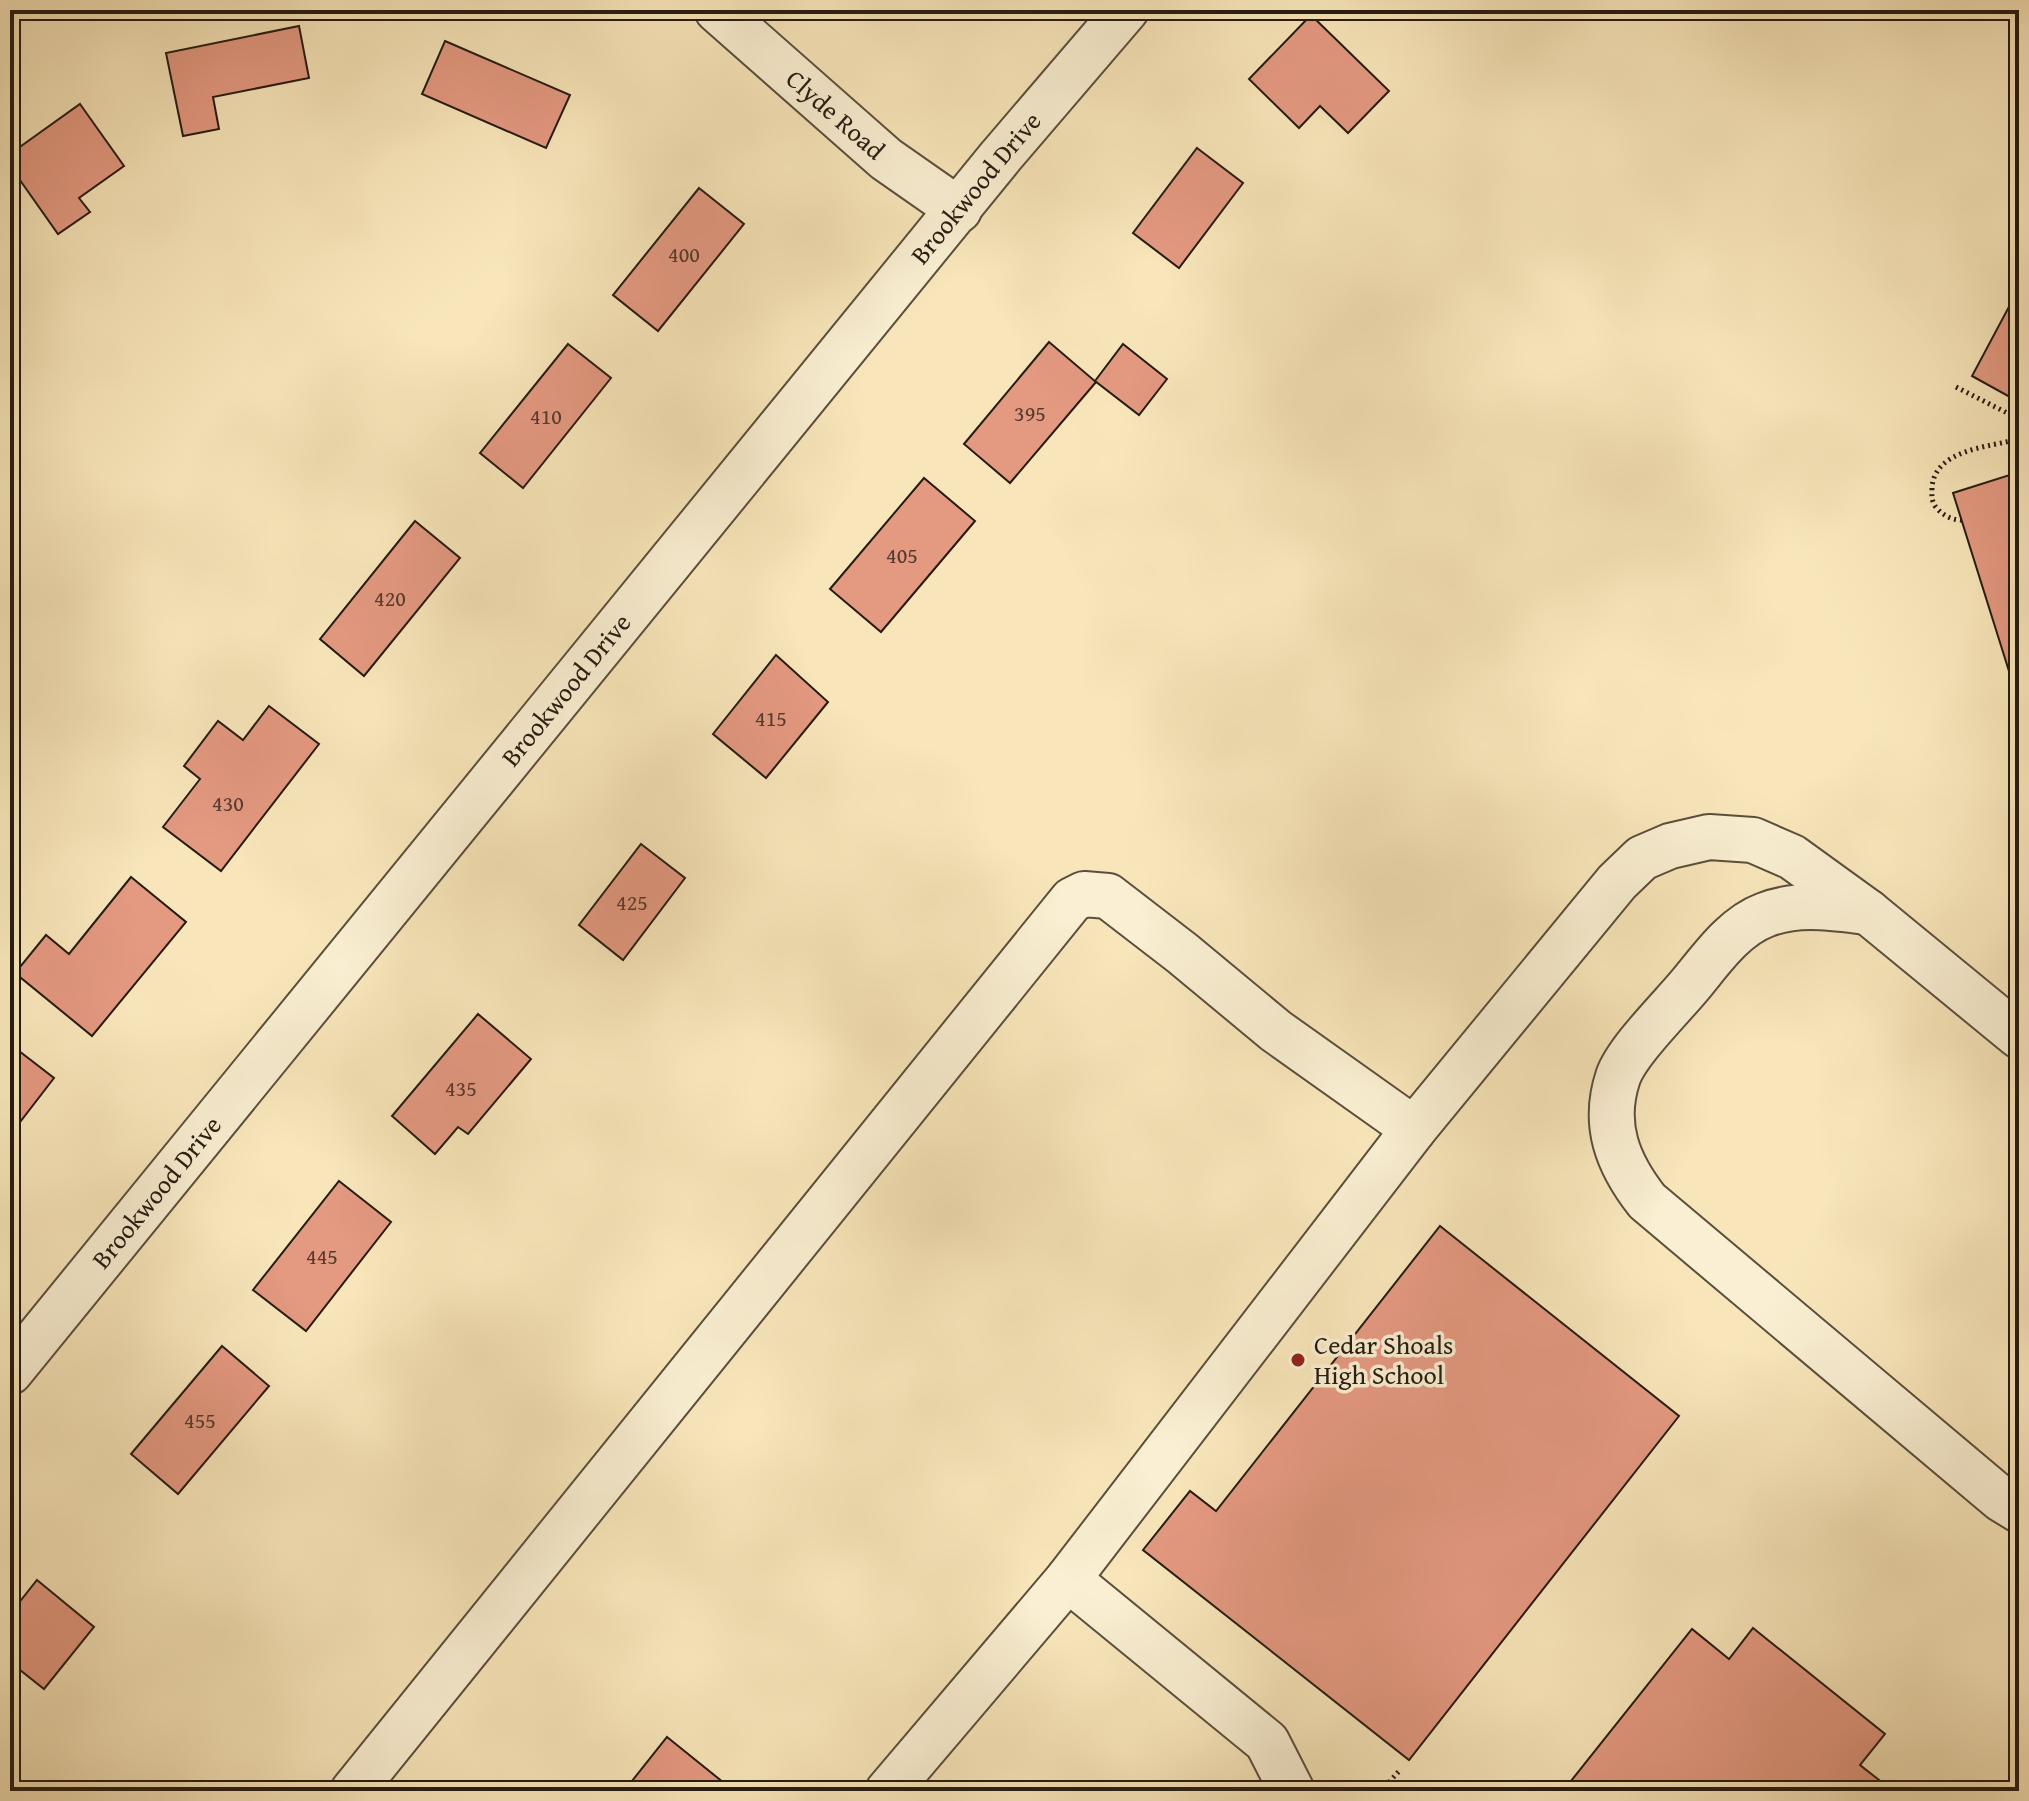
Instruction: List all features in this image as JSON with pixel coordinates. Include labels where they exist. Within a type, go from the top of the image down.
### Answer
[{"type":"street","name":"Clyde Road","points":[[717,10],[886,159],[959,210]]},
{"type":"street","name":"Brookwood Drive","points":[[10,1372],[1001,156],[1126,10]]},
{"type":"street","points":[[888,1791],[1068,1579],[1414,1129],[1617,882],[1642,858],[1670,846],[1709,837],[1753,840],[1792,857],[1868,912],[2019,1036]]},
{"type":"street","points":[[353,1791],[1072,900],[1084,894],[1108,896],[1276,1031],[1414,1129]]},
{"type":"street","points":[[1868,912],[1795,907],[1763,915],[1730,938],[1635,1051],[1619,1075],[1612,1106],[1613,1141],[1626,1175],[1647,1201],[2001,1499],[2019,1510]]},
{"type":"street","points":[[1068,1579],[1267,1742],[1292,1791]]},
{"type":"path","points":[[1956,387],[2019,419]]},
{"type":"path","points":[[1962,520],[1952,520],[1939,511],[1932,500],[1933,477],[1941,464],[1956,455],[2019,439]]},
{"type":"path","points":[[1381,1791],[1400,1770]]},
{"type":"building","points":[[1311,15],[1389,91],[1348,133],[1320,106],[1299,128],[1249,79]]},
{"type":"building","points":[[299,26],[309,78],[213,97],[219,129],[183,136],[166,53]]},
{"type":"building","points":[[445,41],[570,95],[546,148],[422,94]]},
{"type":"building","points":[[80,104],[124,166],[79,198],[90,212],[58,234],[10,166],[10,154]]},
{"type":"building","points":[[1197,148],[1243,183],[1179,268],[1133,233]]},
{"type":"building","points":[[699,188],[744,224],[658,331],[613,295]]},
{"type":"building","points":[[2019,288],[2019,402],[1972,376]]},
{"type":"building","points":[[1049,342],[1096,382],[1010,483],[964,444]]},
{"type":"building","points":[[568,344],[611,378],[523,488],[480,453]]},
{"type":"building","points":[[1123,344],[1167,379],[1139,415],[1095,381]]},
{"type":"building","points":[[2019,472],[2019,703],[1953,493]]},
{"type":"building","points":[[924,478],[975,521],[881,632],[830,589]]},
{"type":"building","points":[[415,521],[460,558],[364,676],[320,639]]},
{"type":"building","points":[[776,655],[828,702],[766,778],[713,734]]},
{"type":"building","points":[[269,706],[319,744],[221,871],[163,827],[200,779],[184,766],[218,721],[243,740]]},
{"type":"building","points":[[641,844],[685,878],[623,960],[579,925]]},
{"type":"building","points":[[131,877],[186,922],[92,1036],[15,973],[46,935],[69,954]]},
{"type":"building","points":[[478,1014],[531,1059],[468,1134],[458,1127],[435,1154],[392,1116]]},
{"type":"building","points":[[10,1044],[54,1078],[10,1135]]},
{"type":"building","points":[[339,1181],[391,1222],[306,1331],[253,1290]]},
{"type":"building","points":[[1440,1226],[1679,1416],[1409,1760],[1143,1550],[1190,1491],[1216,1511]]},
{"type":"building","points":[[222,1346],[269,1386],[178,1494],[131,1454]]},
{"type":"building","points":[[37,1580],[94,1627],[44,1689],[10,1662],[10,1614]]},
{"type":"building","points":[[1753,1628],[1885,1734],[1860,1765],[1893,1791],[1563,1791],[1692,1629],[1729,1659]]},
{"type":"building","points":[[667,1737],[734,1791],[624,1791]]},
{"type":"place","name":"Cedar Shoals High School","points":[[1298,1360]]}]
